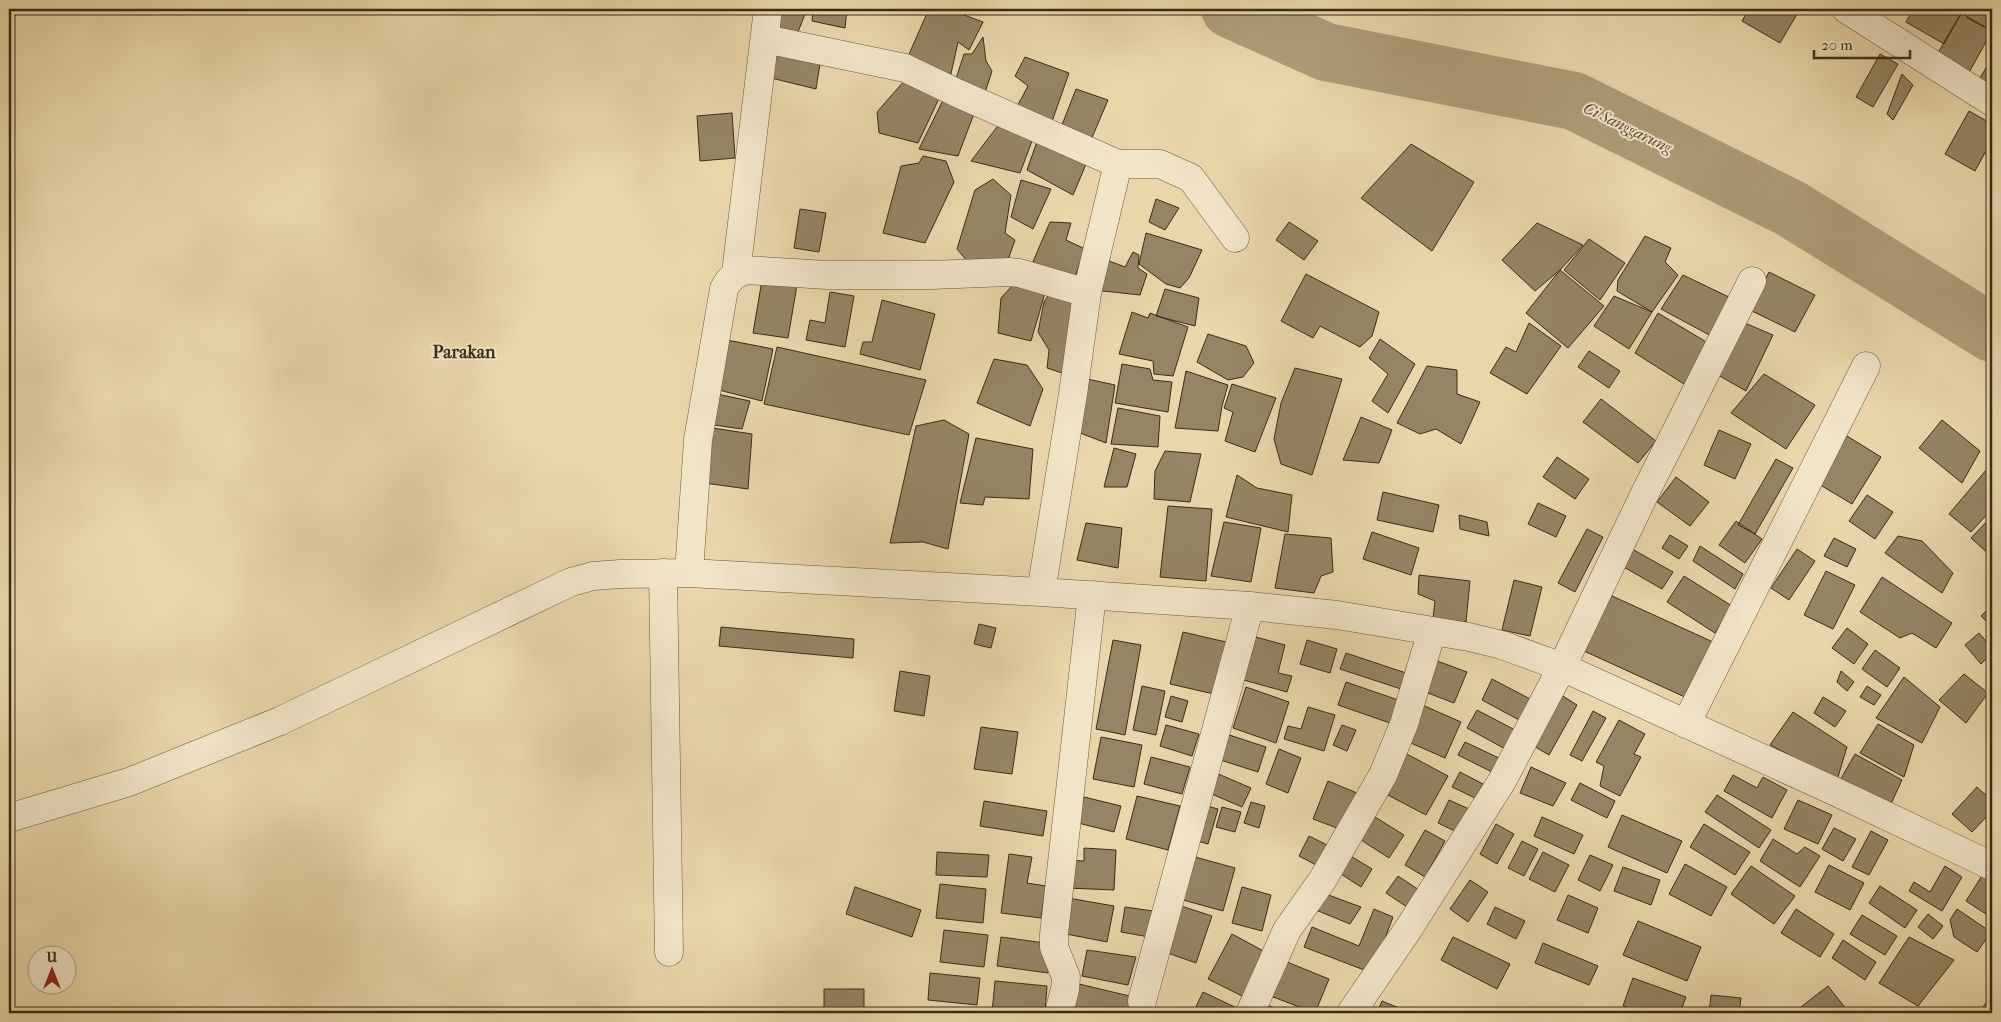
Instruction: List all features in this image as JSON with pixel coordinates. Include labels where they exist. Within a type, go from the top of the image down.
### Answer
[{"type":"street","points":[[736,273],[768,9]]},
{"type":"street","points":[[1846,9],[1992,102]]},
{"type":"street","points":[[765,39],[905,68],[1118,164],[1160,164],[1191,178],[1235,238]]},
{"type":"street","points":[[1041,592],[1087,293],[1118,164]]},
{"type":"street","points":[[669,952],[676,573],[724,288],[728,280],[736,273],[746,270],[827,275],[931,275],[1004,272],[1019,273],[1087,293]]},
{"type":"street","points":[[1351,1013],[1409,928],[1502,782],[1562,667],[1645,493],[1752,281]]},
{"type":"street","points":[[1686,724],[1866,366]]},
{"type":"street","points":[[9,818],[129,782],[280,721],[571,582],[593,576],[676,573],[1041,592],[1250,606],[1337,615],[1469,637],[1502,646],[1562,667],[1992,866]]},
{"type":"street","points":[[1059,1013],[1066,977],[1054,947],[1054,934],[1092,595]]},
{"type":"street","points":[[1142,1001],[1250,606]]},
{"type":"street","points":[[1250,1013],[1287,930],[1323,879],[1383,775],[1404,724],[1432,631]]},
{"type":"building","points":[[771,9],[807,9],[794,42],[767,35]]},
{"type":"building","points":[[813,9],[847,9],[845,28],[812,21]]},
{"type":"building","points":[[929,9],[948,9],[983,22],[969,50],[958,42],[948,87],[905,63]]},
{"type":"building","points":[[1749,9],[1800,9],[1780,43],[1742,21]]},
{"type":"building","points":[[1914,9],[1964,9],[1944,44],[1906,22]]},
{"type":"building","points":[[1972,9],[1992,9],[1992,31],[1967,18]]},
{"type":"building","points":[[1961,13],[1992,31],[1967,76],[1935,58]]},
{"type":"building","points":[[1992,31],[1992,44],[1986,41]]},
{"type":"building","points":[[983,37],[986,61],[992,71],[983,99],[953,88],[964,54],[972,54]]},
{"type":"building","points":[[771,41],[822,51],[816,89],[763,76]]},
{"type":"building","points":[[1880,54],[1898,64],[1873,107],[1856,97]]},
{"type":"building","points":[[1025,57],[1069,73],[1049,130],[1013,114],[1028,86],[1015,76]]},
{"type":"building","points":[[1992,58],[1992,96],[1975,86]]},
{"type":"building","points":[[912,72],[943,90],[918,143],[879,133],[877,112]]},
{"type":"building","points":[[1902,74],[1913,85],[1893,120],[1887,114]]},
{"type":"building","points":[[1076,89],[1108,100],[1088,147],[1060,130]]},
{"type":"building","points":[[947,92],[978,103],[958,156],[919,149]]},
{"type":"building","points":[[1969,111],[1992,124],[1992,140],[1975,171],[1945,154]]},
{"type":"building","points":[[732,113],[735,158],[700,161],[697,116]]},
{"type":"building","points":[[1000,123],[1035,133],[1020,173],[971,161]]},
{"type":"building","points":[[1039,136],[1089,157],[1073,195],[1027,170]]},
{"type":"building","points":[[1411,144],[1474,182],[1432,251],[1361,198]]},
{"type":"building","points":[[923,156],[946,161],[954,182],[925,243],[883,233],[901,166],[919,163]]},
{"type":"building","points":[[993,179],[1011,195],[1005,233],[1015,240],[1005,268],[968,262],[957,249],[975,190]]},
{"type":"building","points":[[1021,180],[1051,189],[1033,229],[1011,217]]},
{"type":"building","points":[[1156,199],[1179,208],[1165,230],[1149,222]]},
{"type":"building","points":[[800,209],[826,213],[819,252],[794,248]]},
{"type":"building","points":[[1050,222],[1071,223],[1066,240],[1085,249],[1072,285],[1029,271]]},
{"type":"building","points":[[1289,222],[1318,241],[1304,260],[1276,240]]},
{"type":"building","points":[[1537,223],[1583,245],[1560,270],[1535,291],[1502,260]]},
{"type":"building","points":[[1146,233],[1202,250],[1189,278],[1180,288],[1166,284],[1139,264]]},
{"type":"building","points":[[1645,236],[1671,248],[1665,262],[1678,275],[1652,312],[1617,291],[1618,280]]},
{"type":"building","points":[[1589,239],[1625,263],[1600,300],[1564,270]]},
{"type":"building","points":[[1133,252],[1139,255],[1138,268],[1147,274],[1140,295],[1094,290],[1104,259],[1125,267]]},
{"type":"building","points":[[1560,270],[1604,306],[1568,348],[1526,313]]},
{"type":"building","points":[[1769,272],[1815,295],[1795,332],[1750,310]]},
{"type":"building","points":[[1306,274],[1379,312],[1372,336],[1360,347],[1320,326],[1313,338],[1281,321]]},
{"type":"building","points":[[1683,275],[1733,299],[1715,338],[1661,309]]},
{"type":"building","points":[[762,280],[797,285],[788,338],[753,333]]},
{"type":"building","points":[[1012,286],[1045,293],[1031,341],[998,333],[1001,298]]},
{"type":"building","points":[[1165,289],[1199,298],[1195,326],[1156,316]]},
{"type":"building","points":[[1052,290],[1082,298],[1068,375],[1047,368],[1049,350],[1038,332],[1044,302]]},
{"type":"building","points":[[830,292],[854,296],[845,347],[806,340],[810,320],[825,323]]},
{"type":"building","points":[[1614,296],[1652,312],[1629,349],[1594,326]]},
{"type":"building","points":[[882,300],[935,314],[920,370],[860,354],[863,342],[872,342]]},
{"type":"building","points":[[1132,312],[1148,318],[1150,313],[1188,327],[1173,376],[1154,374],[1153,361],[1119,354]]},
{"type":"building","points":[[1658,313],[1708,343],[1684,384],[1635,353]]},
{"type":"building","points":[[1733,318],[1773,335],[1746,391],[1718,375]]},
{"type":"building","points":[[1529,323],[1561,346],[1527,394],[1490,373],[1506,347],[1516,352]]},
{"type":"building","points":[[1208,334],[1246,346],[1254,363],[1243,377],[1228,380],[1197,362]]},
{"type":"building","points":[[1380,339],[1415,364],[1388,413],[1372,401],[1388,374],[1369,358]]},
{"type":"building","points":[[727,340],[773,349],[762,401],[715,389]]},
{"type":"building","points":[[777,347],[926,380],[909,435],[764,404]]},
{"type":"building","points":[[1589,351],[1620,371],[1609,388],[1578,367]]},
{"type":"building","points":[[994,359],[1027,365],[1043,389],[1030,426],[977,403]]},
{"type":"building","points":[[1122,364],[1150,369],[1153,380],[1172,382],[1168,412],[1115,403]]},
{"type":"building","points":[[1427,366],[1457,370],[1457,394],[1480,402],[1461,444],[1436,429],[1420,434],[1397,423]]},
{"type":"building","points":[[1295,368],[1342,379],[1312,475],[1281,464],[1274,439],[1281,403]]},
{"type":"building","points":[[1186,371],[1228,385],[1218,431],[1175,428]]},
{"type":"building","points":[[1764,374],[1815,405],[1786,449],[1731,413]]},
{"type":"building","points":[[1078,377],[1115,385],[1106,443],[1075,431]]},
{"type":"building","points":[[1232,384],[1276,398],[1255,452],[1225,441],[1233,412],[1224,408]]},
{"type":"building","points":[[717,394],[750,401],[742,429],[707,424]]},
{"type":"building","points":[[1601,399],[1656,441],[1638,463],[1583,422]]},
{"type":"building","points":[[1118,408],[1160,416],[1158,447],[1111,444]]},
{"type":"building","points":[[1361,417],[1392,430],[1379,463],[1343,460]]},
{"type":"building","points":[[944,420],[969,434],[948,549],[923,542],[890,543],[916,426]]},
{"type":"building","points":[[1942,420],[1980,451],[1962,483],[1919,448]]},
{"type":"building","points":[[706,427],[752,434],[748,489],[697,482]]},
{"type":"building","points":[[1719,430],[1751,444],[1735,479],[1704,465]]},
{"type":"building","points":[[1847,436],[1881,457],[1852,504],[1817,483]]},
{"type":"building","points":[[976,438],[1033,449],[1029,499],[985,497],[983,505],[960,503]]},
{"type":"building","points":[[1114,448],[1136,454],[1127,487],[1104,487]]},
{"type":"building","points":[[1165,451],[1201,454],[1190,502],[1154,499],[1155,471]]},
{"type":"building","points":[[1557,457],[1589,479],[1575,499],[1543,477]]},
{"type":"building","points":[[1776,459],[1793,468],[1755,534],[1738,525]]},
{"type":"building","points":[[1987,469],[1992,475],[1992,509],[1971,532],[1949,514]]},
{"type":"building","points":[[1237,475],[1257,488],[1292,495],[1288,532],[1226,517]]},
{"type":"building","points":[[1676,477],[1709,502],[1690,526],[1657,502]]},
{"type":"building","points":[[1383,492],[1439,505],[1433,532],[1377,520]]},
{"type":"building","points":[[1867,495],[1893,512],[1875,539],[1849,521]]},
{"type":"building","points":[[1538,503],[1566,516],[1556,537],[1528,524]]},
{"type":"building","points":[[1168,506],[1212,509],[1206,581],[1160,577]]},
{"type":"building","points":[[1459,515],[1487,522],[1489,536],[1460,529]]},
{"type":"building","points":[[1992,516],[1992,557],[1971,538]]},
{"type":"building","points":[[1736,521],[1762,539],[1745,563],[1719,545]]},
{"type":"building","points":[[1224,522],[1261,528],[1251,582],[1211,576]]},
{"type":"building","points":[[1086,523],[1122,528],[1118,568],[1077,560]]},
{"type":"building","points":[[1587,529],[1603,537],[1575,592],[1558,583]]},
{"type":"building","points":[[1372,532],[1419,548],[1411,575],[1363,559]]},
{"type":"building","points":[[1285,534],[1331,538],[1333,572],[1321,576],[1314,593],[1275,588]]},
{"type":"building","points":[[1670,535],[1688,546],[1679,559],[1662,548]]},
{"type":"building","points":[[1898,536],[1922,541],[1953,573],[1942,593],[1885,553]]},
{"type":"building","points":[[1834,538],[1856,549],[1847,567],[1824,556]]},
{"type":"building","points":[[1700,546],[1743,574],[1735,589],[1693,561]]},
{"type":"building","points":[[1632,549],[1673,572],[1662,589],[1622,566]]},
{"type":"building","points":[[1797,549],[1815,561],[1789,600],[1771,588]]},
{"type":"building","points":[[1826,571],[1855,585],[1833,629],[1804,615]]},
{"type":"building","points":[[1419,575],[1470,581],[1466,622],[1433,618],[1435,601],[1418,594]]},
{"type":"building","points":[[1684,576],[1732,606],[1715,633],[1667,602]]},
{"type":"building","points":[[1882,577],[1952,623],[1936,648],[1912,633],[1900,638],[1860,612]]},
{"type":"building","points":[[1514,580],[1542,587],[1530,636],[1502,630]]},
{"type":"building","points":[[1610,595],[1713,642],[1687,698],[1584,651]]},
{"type":"building","points":[[1992,605],[1992,627],[1981,616]]},
{"type":"building","points":[[979,624],[996,628],[991,648],[974,644]]},
{"type":"building","points":[[721,627],[854,639],[853,658],[719,646]]},
{"type":"building","points":[[1847,628],[1868,644],[1854,664],[1832,648]]},
{"type":"building","points":[[1183,632],[1226,642],[1214,694],[1170,684]]},
{"type":"building","points":[[1979,633],[1992,648],[1992,653],[1981,664],[1965,645]]},
{"type":"building","points":[[1252,636],[1285,645],[1278,673],[1292,676],[1287,692],[1240,679]]},
{"type":"building","points":[[1113,640],[1141,645],[1125,735],[1096,729]]},
{"type":"building","points":[[1307,640],[1337,649],[1330,673],[1300,664]]},
{"type":"building","points":[[1875,650],[1900,668],[1887,687],[1862,669]]},
{"type":"building","points":[[1346,653],[1406,673],[1401,689],[1340,669]]},
{"type":"building","points":[[1432,659],[1467,672],[1454,703],[1420,690]]},
{"type":"building","points":[[900,671],[930,676],[924,716],[894,711]]},
{"type":"building","points":[[1841,671],[1854,682],[1847,691],[1837,682]]},
{"type":"building","points":[[1964,674],[1988,693],[1966,723],[1939,700]]},
{"type":"building","points":[[1904,677],[1940,707],[1922,743],[1876,718]]},
{"type":"building","points":[[1492,679],[1532,700],[1521,721],[1482,700]]},
{"type":"building","points":[[1346,682],[1401,701],[1393,724],[1338,705]]},
{"type":"building","points":[[1142,686],[1165,691],[1156,735],[1133,730]]},
{"type":"building","points":[[1867,686],[1881,695],[1874,705],[1860,697]]},
{"type":"building","points":[[1246,687],[1289,702],[1276,743],[1233,728]]},
{"type":"building","points":[[1561,695],[1577,705],[1549,755],[1532,745]]},
{"type":"building","points":[[1171,696],[1188,701],[1182,722],[1165,717]]},
{"type":"building","points":[[1823,697],[1846,711],[1835,727],[1814,713]]},
{"type":"building","points":[[1420,704],[1461,722],[1445,758],[1404,740]]},
{"type":"building","points":[[1308,707],[1335,715],[1324,751],[1284,739],[1288,726],[1301,729]]},
{"type":"building","points":[[1477,710],[1517,731],[1507,750],[1467,728]]},
{"type":"building","points":[[1593,711],[1606,718],[1582,761],[1570,755]]},
{"type":"building","points":[[1793,712],[1847,747],[1837,780],[1770,745]]},
{"type":"building","points":[[1619,720],[1645,734],[1634,754],[1641,757],[1620,796],[1600,786],[1604,766],[1596,762]]},
{"type":"building","points":[[1878,724],[1914,745],[1904,777],[1860,753]]},
{"type":"building","points":[[1166,725],[1199,734],[1192,756],[1160,746]]},
{"type":"building","points":[[1342,725],[1356,730],[1347,751],[1333,745]]},
{"type":"building","points":[[981,727],[1018,732],[1012,774],[974,769]]},
{"type":"building","points":[[1223,733],[1266,747],[1258,772],[1214,758]]},
{"type":"building","points":[[1101,737],[1142,745],[1134,787],[1093,779]]},
{"type":"building","points":[[1465,742],[1499,758],[1492,772],[1458,755]]},
{"type":"building","points":[[1279,749],[1301,758],[1288,793],[1266,784]]},
{"type":"building","points":[[1405,753],[1448,776],[1426,815],[1384,793]]},
{"type":"building","points":[[1855,754],[1902,780],[1890,806],[1838,784]]},
{"type":"building","points":[[1151,757],[1190,767],[1182,794],[1144,784]]},
{"type":"building","points":[[1531,767],[1566,783],[1553,806],[1520,793]]},
{"type":"building","points":[[1460,772],[1483,784],[1475,798],[1452,787]]},
{"type":"building","points":[[1216,773],[1251,788],[1242,807],[1207,792]]},
{"type":"building","points":[[1733,775],[1757,788],[1763,777],[1787,790],[1772,818],[1724,791]]},
{"type":"building","points":[[1328,781],[1357,793],[1342,830],[1313,819]]},
{"type":"building","points":[[1580,783],[1615,801],[1607,818],[1571,800]]},
{"type":"building","points":[[1977,787],[1992,801],[1992,811],[1972,832],[1952,814]]},
{"type":"building","points":[[1717,795],[1771,830],[1759,848],[1705,812]]},
{"type":"building","points":[[1137,796],[1180,806],[1168,850],[1126,839]]},
{"type":"building","points":[[1084,797],[1121,806],[1114,832],[1078,823]]},
{"type":"building","points":[[1449,800],[1469,809],[1457,832],[1438,823]]},
{"type":"building","points":[[1798,800],[1832,815],[1818,844],[1784,829]]},
{"type":"building","points":[[984,801],[1047,811],[1043,836],[980,826]]},
{"type":"building","points":[[1251,802],[1265,806],[1259,828],[1244,823]]},
{"type":"building","points":[[1200,804],[1218,809],[1208,844],[1190,839]]},
{"type":"building","points":[[1222,807],[1241,812],[1235,832],[1216,827]]},
{"type":"building","points":[[1622,815],[1682,841],[1667,873],[1608,847]]},
{"type":"building","points":[[1375,817],[1404,835],[1389,858],[1361,840]]},
{"type":"building","points":[[1542,817],[1583,835],[1574,854],[1534,836]]},
{"type":"building","points":[[1496,824],[1514,834],[1497,864],[1480,854]]},
{"type":"building","points":[[1704,824],[1750,852],[1735,875],[1690,847]]},
{"type":"building","points":[[1834,828],[1856,839],[1843,861],[1822,849]]},
{"type":"building","points":[[1425,830],[1445,841],[1425,877],[1405,865]]},
{"type":"building","points":[[1871,831],[1888,840],[1869,875],[1852,867]]},
{"type":"building","points":[[1309,836],[1329,846],[1318,866],[1299,856]]},
{"type":"building","points":[[1773,839],[1797,854],[1805,847],[1820,856],[1800,887],[1760,861]]},
{"type":"building","points":[[1522,841],[1538,849],[1524,876],[1508,868]]},
{"type":"building","points":[[1084,848],[1116,850],[1114,890],[1068,888],[1069,860],[1084,861]]},
{"type":"building","points":[[937,852],[989,855],[987,877],[936,875]]},
{"type":"building","points":[[1543,852],[1569,865],[1555,892],[1529,879]]},
{"type":"building","points":[[1009,854],[1032,857],[1027,883],[1046,886],[1041,918],[1001,913]]},
{"type":"building","points":[[1188,855],[1235,868],[1223,911],[1176,898]]},
{"type":"building","points":[[1349,855],[1372,869],[1361,887],[1338,872]]},
{"type":"building","points":[[1590,855],[1613,865],[1600,891],[1578,880]]},
{"type":"building","points":[[1685,864],[1727,887],[1711,916],[1669,894]]},
{"type":"building","points":[[1829,865],[1864,883],[1850,910],[1815,892]]},
{"type":"building","points":[[1751,866],[1795,896],[1774,924],[1731,894]]},
{"type":"building","points":[[1945,866],[1962,877],[1942,911],[1909,891],[1914,882],[1930,892]]},
{"type":"building","points":[[1623,867],[1660,880],[1651,905],[1614,891]]},
{"type":"building","points":[[1983,874],[1992,880],[1992,918],[1966,901]]},
{"type":"building","points":[[1398,876],[1419,890],[1407,907],[1386,893]]},
{"type":"building","points":[[1470,880],[1488,892],[1468,922],[1450,909]]},
{"type":"building","points":[[940,884],[986,889],[983,923],[936,918]]},
{"type":"building","points":[[1880,886],[1917,910],[1905,928],[1869,903]]},
{"type":"building","points":[[855,887],[921,910],[912,937],[846,914]]},
{"type":"building","points":[[1242,887],[1271,895],[1262,931],[1232,923]]},
{"type":"building","points":[[1323,893],[1361,907],[1350,924],[1311,908]]},
{"type":"building","points":[[1568,895],[1598,908],[1588,933],[1557,920]]},
{"type":"building","points":[[1068,898],[1114,906],[1107,942],[1061,933]]},
{"type":"building","points":[[1175,904],[1212,916],[1196,963],[1159,950]]},
{"type":"building","points":[[1125,907],[1153,911],[1149,937],[1121,932]]},
{"type":"building","points":[[1495,907],[1525,921],[1516,939],[1487,924]]},
{"type":"building","points":[[1374,909],[1393,917],[1372,973],[1304,947],[1312,927],[1359,946]]},
{"type":"building","points":[[1796,909],[1834,934],[1820,957],[1781,933]]},
{"type":"building","points":[[1957,909],[1991,932],[1977,952],[1954,937],[1950,920]]},
{"type":"building","points":[[1928,914],[1943,926],[1933,939],[1918,927]]},
{"type":"building","points":[[1862,915],[1897,936],[1885,955],[1850,934]]},
{"type":"building","points":[[1638,921],[1701,947],[1687,981],[1623,955]]},
{"type":"building","points":[[944,930],[988,935],[984,967],[940,962]]},
{"type":"building","points":[[1232,934],[1269,954],[1246,998],[1208,979]]},
{"type":"building","points":[[1001,937],[1052,944],[1048,973],[997,966]]},
{"type":"building","points":[[1453,937],[1510,964],[1497,989],[1441,960]]},
{"type":"building","points":[[1909,937],[1954,960],[1918,1006],[1879,983]]},
{"type":"building","points":[[1843,940],[1876,962],[1865,980],[1832,958]]},
{"type":"building","points":[[1543,943],[1598,966],[1589,985],[1535,963]]},
{"type":"building","points":[[1087,950],[1136,957],[1128,985],[1082,976]]},
{"type":"building","points":[[1282,960],[1329,979],[1315,1013],[1268,995]]},
{"type":"building","points":[[930,973],[980,978],[977,1005],[928,1000]]},
{"type":"building","points":[[1633,978],[1686,997],[1680,1013],[1644,1013],[1623,1006]]},
{"type":"building","points":[[995,981],[1047,986],[1045,1013],[992,1013]]},
{"type":"building","points":[[1079,984],[1138,998],[1135,1013],[1105,1008],[1104,1013],[1073,1013]]},
{"type":"building","points":[[1828,986],[1847,1010],[1843,1013],[1799,1013],[1797,1010]]},
{"type":"building","points":[[824,989],[864,989],[864,1013],[824,1013]]},
{"type":"building","points":[[1203,992],[1241,1010],[1240,1013],[1193,1013]]},
{"type":"building","points":[[1992,994],[1992,1013],[1979,1013]]},
{"type":"building","points":[[1711,995],[1741,998],[1739,1013],[1709,1013]]},
{"type":"building","points":[[1382,1001],[1411,1013],[1377,1013]]},
{"type":"building","points":[[1264,1004],[1289,1013],[1260,1013]]},
{"type":"building","points":[[890,1009],[916,1011],[916,1013],[890,1013]]},
{"type":"waterway","name":"Ci Sanggarung","points":[[1230,9],[1326,52],[1574,101],[1790,208],[1992,333]]},
{"type":"district","name":"Parakan","points":[[464,352]]}]
